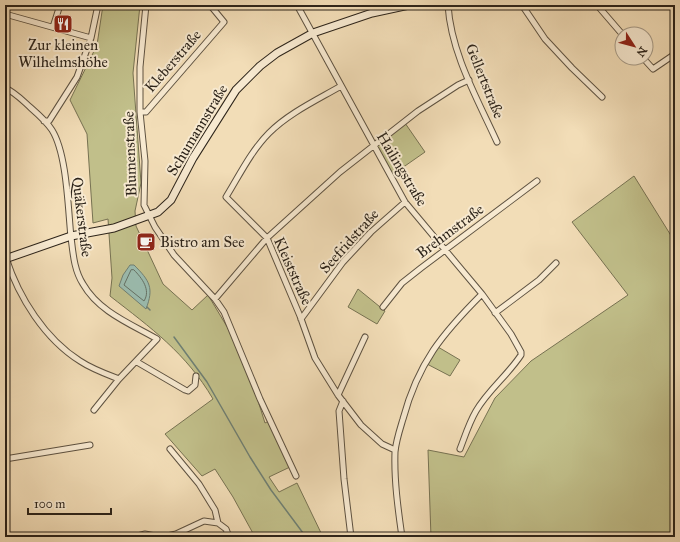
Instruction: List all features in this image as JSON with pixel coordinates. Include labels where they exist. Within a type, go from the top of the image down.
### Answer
[{"type":"street","points":[[5,10],[7,5]]},
{"type":"street","points":[[53,27],[60,5]]},
{"type":"street","points":[[44,121],[49,120],[77,77],[91,38],[98,5]]},
{"type":"street","name":"Blumenstraße","points":[[146,5],[140,68],[140,112],[145,161],[144,205],[155,227],[174,255],[215,299],[224,312],[260,399],[296,476]]},
{"type":"street","name":"Hailingstraße","points":[[297,5],[404,202],[482,294],[521,352],[518,360],[497,382],[476,410],[460,449]]},
{"type":"street","name":"Schumannstraße","points":[[6,259],[71,236],[114,228],[158,212],[171,200],[193,158],[241,83],[269,59],[313,33],[392,6],[409,5]]},
{"type":"street","name":"Gellertstraße","points":[[448,5],[449,17],[461,64],[497,142]]},
{"type":"street","points":[[522,5],[545,39],[602,97]]},
{"type":"street","points":[[597,5],[615,26]]},
{"type":"street","name":"Kleberstraße","points":[[140,112],[146,112],[224,22],[214,6]]},
{"type":"street","points":[[5,14],[91,38]]},
{"type":"street","points":[[650,66],[653,69],[675,54]]},
{"type":"street","points":[[215,299],[267,238],[340,172],[418,111],[458,85],[469,80]]},
{"type":"street","name":"Kleiststraße","points":[[341,86],[303,108],[269,133],[249,159],[226,197],[267,238],[315,358],[338,395],[361,425],[382,444],[395,450]]},
{"type":"street","name":"Quäkerstraße","points":[[5,88],[22,100],[53,131],[59,148],[64,174],[73,260],[82,284],[96,300],[130,326],[157,339],[137,362]]},
{"type":"street","name":"Brehmstraße","points":[[383,307],[402,283],[443,249],[537,181]]},
{"type":"street","name":"Seefridstraße","points":[[301,320],[343,262],[371,232],[404,202]]},
{"type":"street","points":[[6,259],[20,292],[37,320],[58,344],[80,361],[119,379]]},
{"type":"street","points":[[495,313],[556,264]]},
{"type":"street","points":[[402,537],[398,508],[395,450],[411,391],[430,354],[452,323],[482,294]]},
{"type":"street","points":[[338,395],[365,337]]},
{"type":"street","points":[[94,410],[119,379],[137,362],[188,391],[195,385],[196,376]]},
{"type":"street","points":[[343,401],[339,411],[344,478],[351,537]]},
{"type":"street","points":[[5,459],[90,445]]},
{"type":"street","points":[[170,449],[198,484],[215,510],[218,523]]},
{"type":"street","points":[[134,537],[145,534],[162,537],[176,534],[204,521],[218,523],[226,529],[229,537]]},
{"type":"shaded area","points":[[103,5],[140,5],[133,73],[141,183],[135,211],[136,226],[163,284],[192,310],[208,295],[229,330],[261,404],[259,404],[265,423],[269,421],[290,467],[269,477],[279,492],[297,483],[323,537],[255,537],[233,497],[215,469],[202,476],[165,434],[213,399],[191,368],[167,342],[110,296],[112,278],[108,219],[93,223],[87,134],[70,100],[97,45]]},
{"type":"shaded area","points":[[405,123],[425,152],[392,175],[375,147]]},
{"type":"shaded area","points":[[634,176],[675,242],[675,537],[431,537],[428,450],[464,457],[495,398],[531,361],[628,295],[572,222]]},
{"type":"shaded area","points":[[358,289],[385,311],[377,324],[348,307]]},
{"type":"shaded area","points":[[438,347],[460,360],[450,376],[427,364]]},
{"type":"water","points":[[130,265],[134,265],[147,280],[149,285],[150,296],[146,309],[119,286],[123,275]]},
{"type":"waterway","points":[[147,307],[150,310]]},
{"type":"waterway","points":[[174,337],[207,382],[250,457],[271,490],[306,537]]},
{"type":"place","name":"Zur kleinen Wilhelmshöhe","points":[[63,24]]},
{"type":"place","name":"Bistro am See","points":[[146,242]]}]
